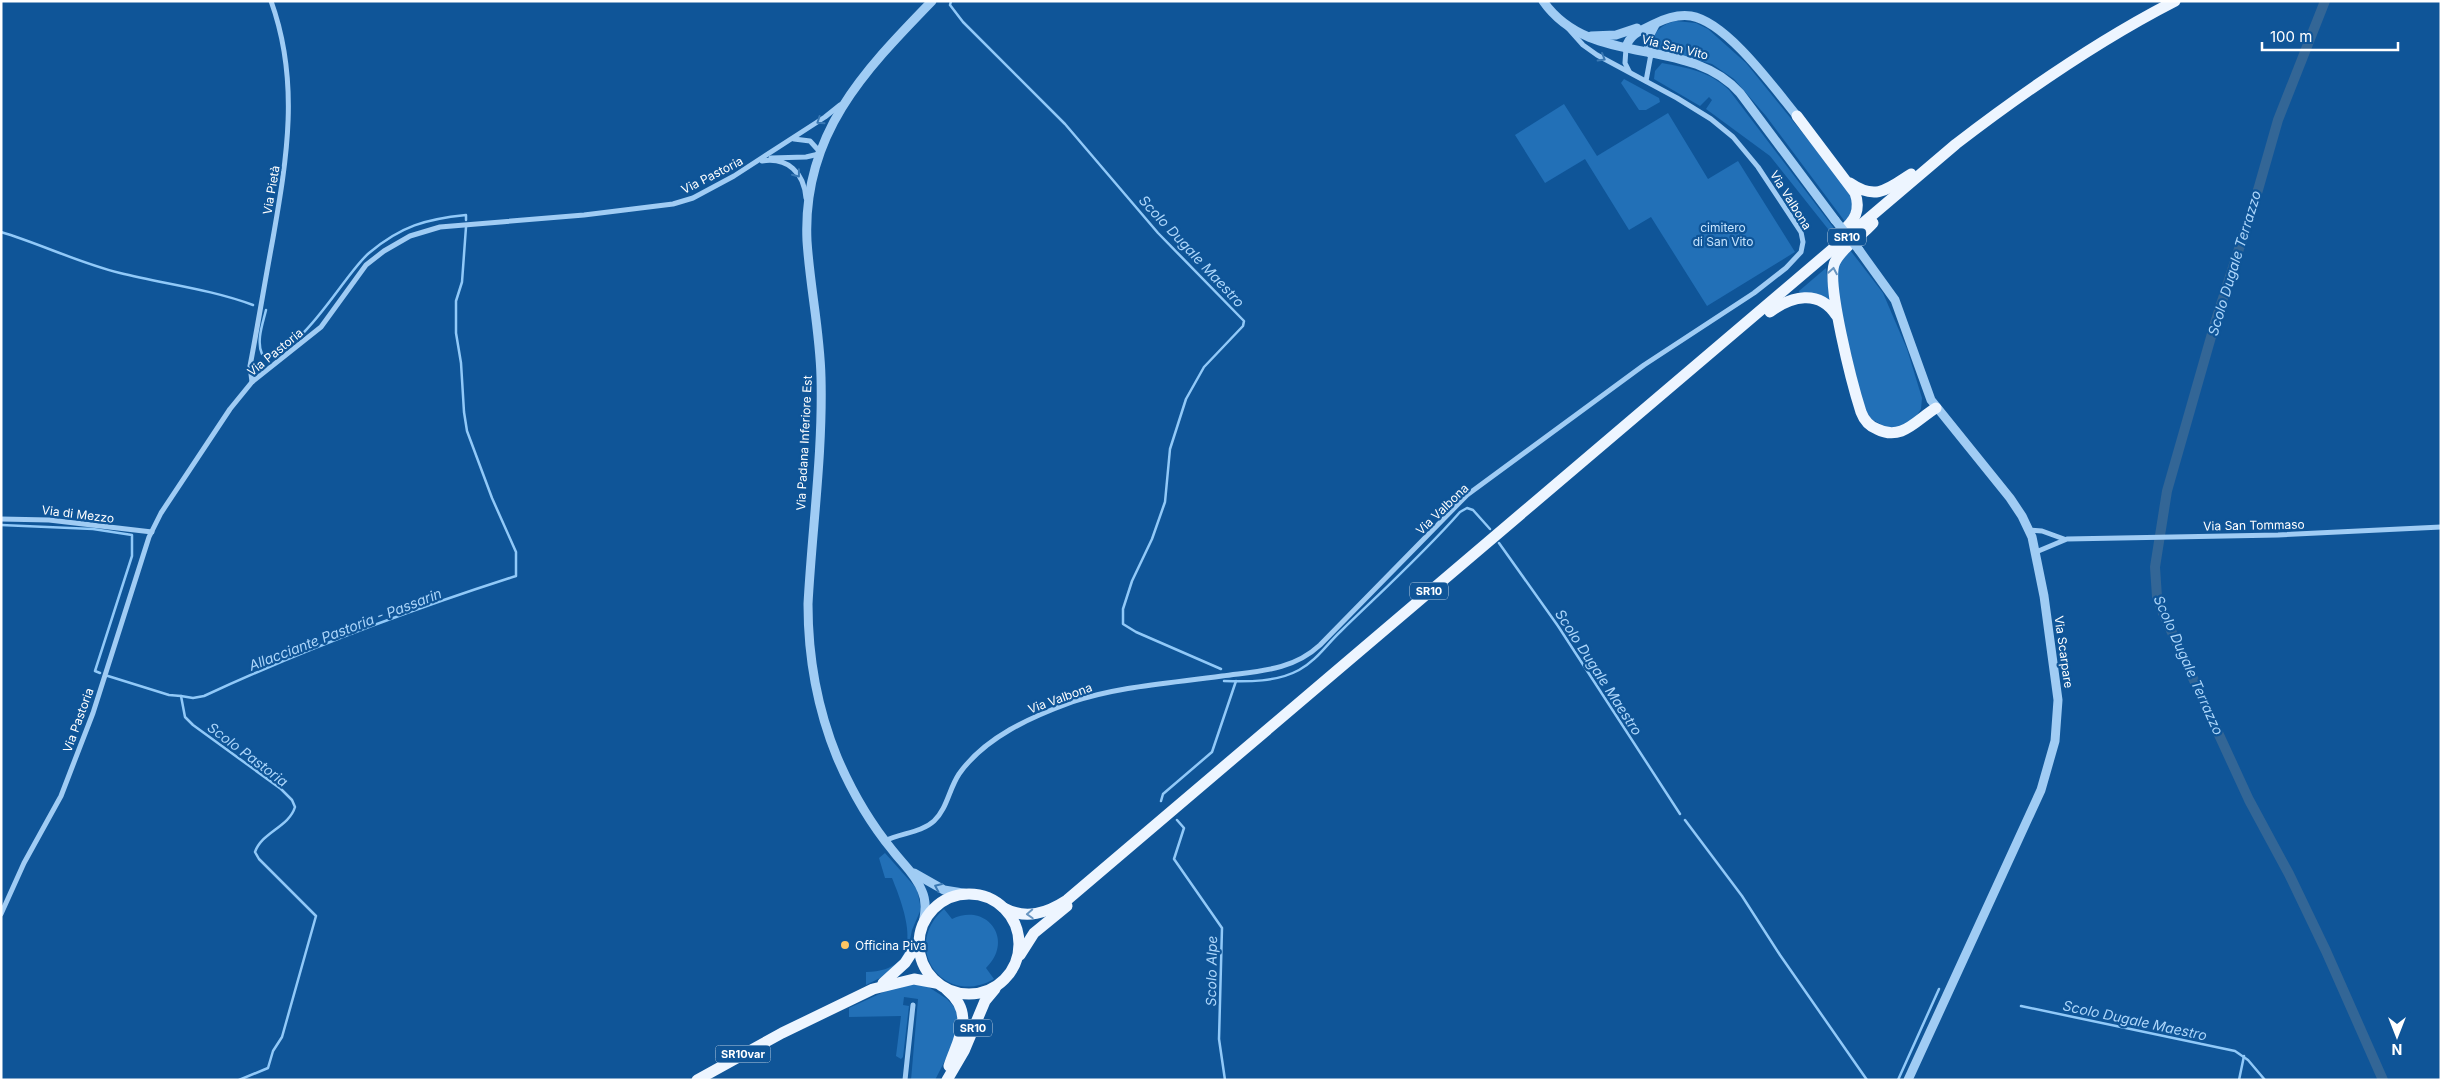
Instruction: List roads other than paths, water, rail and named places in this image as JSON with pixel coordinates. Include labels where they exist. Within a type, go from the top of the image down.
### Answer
[{"type":"main road","name":"SR10","points":[[1004,908],[1022,915],[1044,912],[1060,904],[1084,886],[1147,830],[1956,144],[2080,56],[2175,1]]},
{"type":"main road","points":[[1767,305],[1853,221],[1858,203],[1850,183],[1797,116]]},
{"type":"main road","points":[[1850,183],[1868,192],[1888,190],[1956,144]]},
{"type":"main road","points":[[1926,169],[1841,253],[1834,263],[1832,285],[1838,319],[1859,406],[1863,417],[1869,425],[1884,432],[1900,432],[1914,425],[1936,408]]},
{"type":"main road","points":[[1716,348],[1782,302],[1793,299],[1805,298],[1818,301],[1829,307],[1838,319]]},
{"type":"main road","name":"SR10","points":[[1016,962],[1034,933],[1061,912],[1084,886]]},
{"type":"main road","points":[[969,894],[988,898],[1004,908],[1013,919],[1018,933],[1019,948],[1016,962],[1004,980],[992,989],[977,994],[962,994],[943,987],[922,964],[919,939],[923,924],[931,911],[942,902],[955,896],[969,894]]},
{"type":"main road","name":"SR10var","points":[[873,989],[905,963],[919,939]]},
{"type":"main road","name":"SR10var","points":[[697,1080],[782,1033],[873,989],[914,979],[943,987]]},
{"type":"main road","name":"SR10","points":[[946,1080],[964,1051],[985,1001],[1004,980]]},
{"type":"main road","name":"SR10","points":[[943,987],[960,1008],[964,1024],[962,1036],[946,1080]]},
{"type":"street","name":"Via Pietà","points":[[252,382],[250,366],[288,149],[286,62],[278,21],[271,1]]},
{"type":"street","name":"Via Padana Inferiore Est","points":[[923,924],[924,898],[910,871],[885,841],[855,792],[838,759],[822,712],[811,657],[808,604],[822,396],[820,355],[808,243],[807,212],[819,153],[830,127],[847,98],[884,51],[932,1]]},
{"type":"street","name":"Via San Vito","points":[[1543,1],[1566,26],[1580,34],[1626,48],[1698,64],[1714,71],[1728,81],[1758,115],[1859,250]]},
{"type":"street","points":[[1580,34],[1616,34],[1677,16],[1690,16],[1712,26],[1744,54],[1797,116]]},
{"type":"street","points":[[1631,73],[1625,64],[1628,41],[1635,33],[1659,22]]},
{"type":"street","points":[[1646,81],[1651,54],[1648,35],[1659,22]]},
{"type":"street","name":"Via Valbona","points":[[885,841],[931,823],[942,811],[956,779],[970,762],[995,739],[1039,715],[1103,694],[1274,670],[1305,657],[1320,645],[1467,496],[1635,371],[1741,302],[1792,262],[1802,248],[1802,235],[1780,198],[1743,148],[1710,119],[1589,50],[1566,26]]},
{"type":"street","name":"Via Pastoria","points":[[1,914],[12,887],[61,796],[68,779],[93,713],[152,532],[161,513],[230,408],[252,382],[321,327],[366,265],[384,251],[417,233],[459,224],[584,215],[674,204],[710,190],[759,162],[825,118],[847,98]]},
{"type":"street","points":[[790,140],[807,139],[819,153]]},
{"type":"street","name":"Via Pastoria","points":[[759,162],[776,157],[806,157],[819,153]]},
{"type":"street","name":"Via Pastoria","points":[[759,162],[782,162],[796,171],[805,188],[807,212]]},
{"type":"street","name":"Via Scarpare","points":[[1859,250],[1893,295],[1924,383],[1936,408],[2010,498],[2030,530],[2036,552],[2057,695],[2057,731],[2051,760],[2034,805],[1908,1080]]},
{"type":"street","name":"Via di Mezzo","points":[[1,519],[49,520],[152,532]]},
{"type":"street","name":"Via San Tommaso","points":[[2030,530],[2038,530],[2067,539],[2278,535],[2441,527]]},
{"type":"street","name":"Via San Tommaso","points":[[2036,552],[2067,539]]},
{"type":"street","name":"Via Padana Inferiore Est","points":[[910,871],[944,890],[969,894]]},
{"type":"street","points":[[906,1080],[914,1005]]},
{"type":"waterway","name":"Scolo Dugale Maestro","points":[[951,1],[950,5],[963,22],[1065,124],[1158,233],[1244,321],[1243,326],[1204,367],[1186,399],[1170,449],[1165,502],[1152,539],[1132,581],[1123,609],[1123,624],[1136,632],[1221,669]]},
{"type":"waterway","name":"Scolo Dugale Terrazzo","points":[[2325,1],[2278,120],[2258,190],[2215,323],[2167,491],[2155,567],[2157,597],[2163,613],[2249,800],[2289,874],[2326,951],[2383,1080]]},
{"type":"waterway","name":"Allacciante Pastoria - Passarin","points":[[266,310],[260,338],[262,354],[276,352],[291,344],[320,314],[358,264],[392,236],[414,225],[438,219],[466,215],[466,220]]},
{"type":"waterway","name":"Allacciante Pastoria - Passarin","points":[[181,696],[193,698],[204,696],[280,662],[358,631],[516,576],[516,552],[492,498],[467,431],[464,412],[461,363],[456,333],[456,301],[462,282],[466,227]]},
{"type":"waterway","name":"Allacciante Pastoria - Passarin","points":[[1,232],[105,269],[237,299],[253,305]]},
{"type":"waterway","name":"Scolo Dugale Maestro","points":[[1224,681],[1272,679],[1290,674],[1305,666],[1417,558],[1460,512],[1467,508],[1473,510],[1490,529]]},
{"type":"waterway","name":"Scolo Pastoria","points":[[1,525],[93,529],[132,535],[132,556],[95,671],[100,673]]},
{"type":"waterway","name":"Scolo Dugale Maestro","points":[[1499,543],[1558,626],[1680,814]]},
{"type":"waterway","name":"Scolo Pastoria","points":[[108,676],[169,695],[181,696],[185,717],[193,725],[281,789],[292,800],[295,807],[287,820],[263,839],[255,852],[259,859],[316,916],[282,1037],[273,1051],[268,1068],[239,1080]]},
{"type":"waterway","name":"Scolo Alpe","points":[[1161,801],[1163,794],[1212,752],[1236,681]]},
{"type":"waterway","name":"Scolo Alpe","points":[[1177,820],[1184,828],[1174,859],[1222,928],[1219,1039],[1225,1080]]},
{"type":"waterway","name":"Scolo Dugale Maestro","points":[[1685,820],[1742,896],[1780,955],[1867,1080]]},
{"type":"waterway","name":"Scolo Dugale Maestro","points":[[1898,1080],[1939,989]]},
{"type":"waterway","name":"Scolo Dugale Maestro","points":[[2021,1006],[2235,1051],[2248,1060],[2265,1080]]},
{"type":"waterway","points":[[2239,1080],[2244,1056]]},
{"type":"place","name":"Officina Piva","points":[[845,945]]},
{"type":"park label","name":"cimitero di San Vito","points":[[1723,234]]}]
